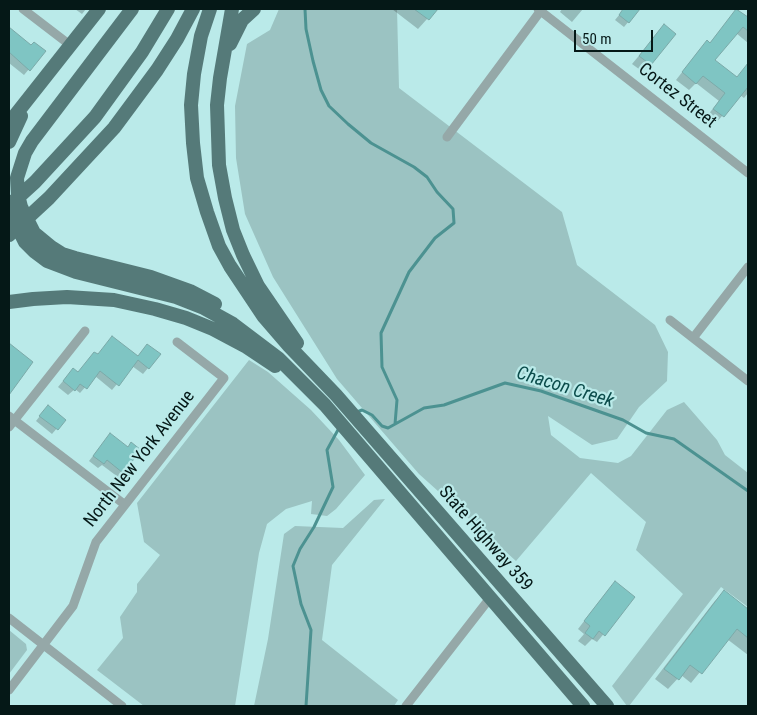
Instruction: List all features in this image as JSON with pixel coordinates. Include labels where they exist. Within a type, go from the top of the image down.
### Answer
[{"type":"main road","points":[[9,123],[99,9]]},
{"type":"main road","points":[[30,237],[21,207],[17,178],[20,166],[32,142],[132,9]]},
{"type":"main road","points":[[9,206],[35,182],[95,117],[128,72],[168,9]]},
{"type":"main road","points":[[9,235],[50,198],[114,128],[157,70],[194,9]]},
{"type":"main road","points":[[210,9],[199,45],[191,105],[192,143],[197,178],[207,212],[219,246],[244,290],[289,346],[336,396]]},
{"type":"main road","points":[[224,9],[224,53]]},
{"type":"main road","points":[[232,9],[217,105],[217,136],[219,165],[233,230],[258,286],[336,396]]},
{"type":"main road","points":[[224,53],[242,20],[254,9]]},
{"type":"main road","points":[[9,142],[28,99]]},
{"type":"main road","points":[[9,210],[30,237],[68,256],[151,277],[190,291],[218,305],[242,320],[286,356],[301,372],[325,405]]},
{"type":"main road","points":[[9,302],[67,297],[114,300],[186,318],[245,346],[270,362],[325,405]]},
{"type":"main road","name":"State Highway 359","points":[[336,396],[607,706]]},
{"type":"main road","name":"State Highway 359","points":[[325,405],[582,706]]},
{"type":"street","points":[[23,9],[70,45]]},
{"type":"street","points":[[447,137],[540,9]]},
{"type":"street","name":"Cortez Street","points":[[540,9],[748,173]]},
{"type":"street","points":[[693,338],[748,267]]},
{"type":"street","points":[[670,320],[748,381]]},
{"type":"street","points":[[85,331],[11,421],[124,504]]},
{"type":"street","name":"North New York Avenue","points":[[9,690],[73,606],[96,542],[224,378],[177,342]]},
{"type":"street","points":[[406,706],[490,598]]},
{"type":"street","points":[[9,618],[122,706]]},
{"type":"shaded area","points":[[279,9],[397,9],[399,88],[562,212],[577,265],[655,325],[668,352],[667,381],[639,407],[617,439],[592,445],[548,416],[551,435],[580,458],[618,463],[631,456],[667,410],[684,402],[717,440],[725,455],[748,473],[748,607],[721,587],[629,706],[627,706],[612,686],[683,594],[636,550],[646,522],[591,473],[516,561],[419,474],[337,379],[273,277],[245,214],[236,158],[235,106],[247,44],[270,30]]},
{"type":"shaded area","points":[[249,360],[268,372],[311,410],[339,440],[365,475],[336,509],[327,516],[311,514],[312,501],[286,509],[267,524],[259,553],[235,706],[144,706],[97,670],[123,638],[120,617],[137,592],[137,584],[160,555],[144,542],[137,503]]},
{"type":"shaded area","points":[[385,499],[332,565],[322,640],[398,700],[394,706],[254,706],[268,639],[284,534],[295,526],[343,528],[374,500]]},
{"type":"shaded area","points":[[9,630],[26,644],[27,650],[9,674]]},
{"type":"building","points":[[414,9],[438,9],[429,20]]},
{"type":"building","points":[[623,9],[640,9],[629,23],[619,15]]},
{"type":"building","points":[[736,9],[748,17],[748,31],[743,27],[715,60],[737,77],[748,63],[748,87],[724,117],[713,109],[725,93],[703,76],[696,84],[682,72],[707,40],[710,43]]},
{"type":"building","points":[[664,24],[676,34],[651,65],[639,56]]},
{"type":"building","points":[[9,27],[31,45],[34,42],[46,51],[30,71],[9,52]]},
{"type":"building","points":[[112,336],[138,356],[147,344],[161,354],[149,369],[138,360],[119,386],[100,371],[87,389],[80,384],[75,391],[63,381],[73,368],[78,372],[94,352],[98,354]]},
{"type":"building","points":[[9,343],[33,362],[9,395]]},
{"type":"building","points":[[48,405],[66,420],[58,430],[39,416]]},
{"type":"building","points":[[110,433],[128,447],[131,442],[141,450],[123,473],[107,460],[104,464],[93,456]]},
{"type":"building","points":[[615,581],[635,597],[605,636],[599,631],[593,639],[585,633],[590,626],[584,621]]},
{"type":"building","points":[[724,590],[748,609],[748,638],[737,629],[702,674],[690,665],[679,680],[664,669]]},
{"type":"waterway","points":[[305,9],[306,29],[313,61],[321,90],[329,106],[371,143],[414,167],[427,177],[437,192],[453,209],[454,223],[435,238],[409,272],[381,333],[382,367],[397,400],[395,424]]},
{"type":"waterway","name":"Chacon Creek","points":[[357,412],[362,410],[372,415],[382,426],[388,428],[424,408],[444,405],[505,383],[541,391],[623,420],[646,433],[674,439],[748,491]]},
{"type":"waterway","name":"Chacon Creek","points":[[306,706],[311,630],[301,604],[293,566],[333,487],[327,450],[339,428]]}]
